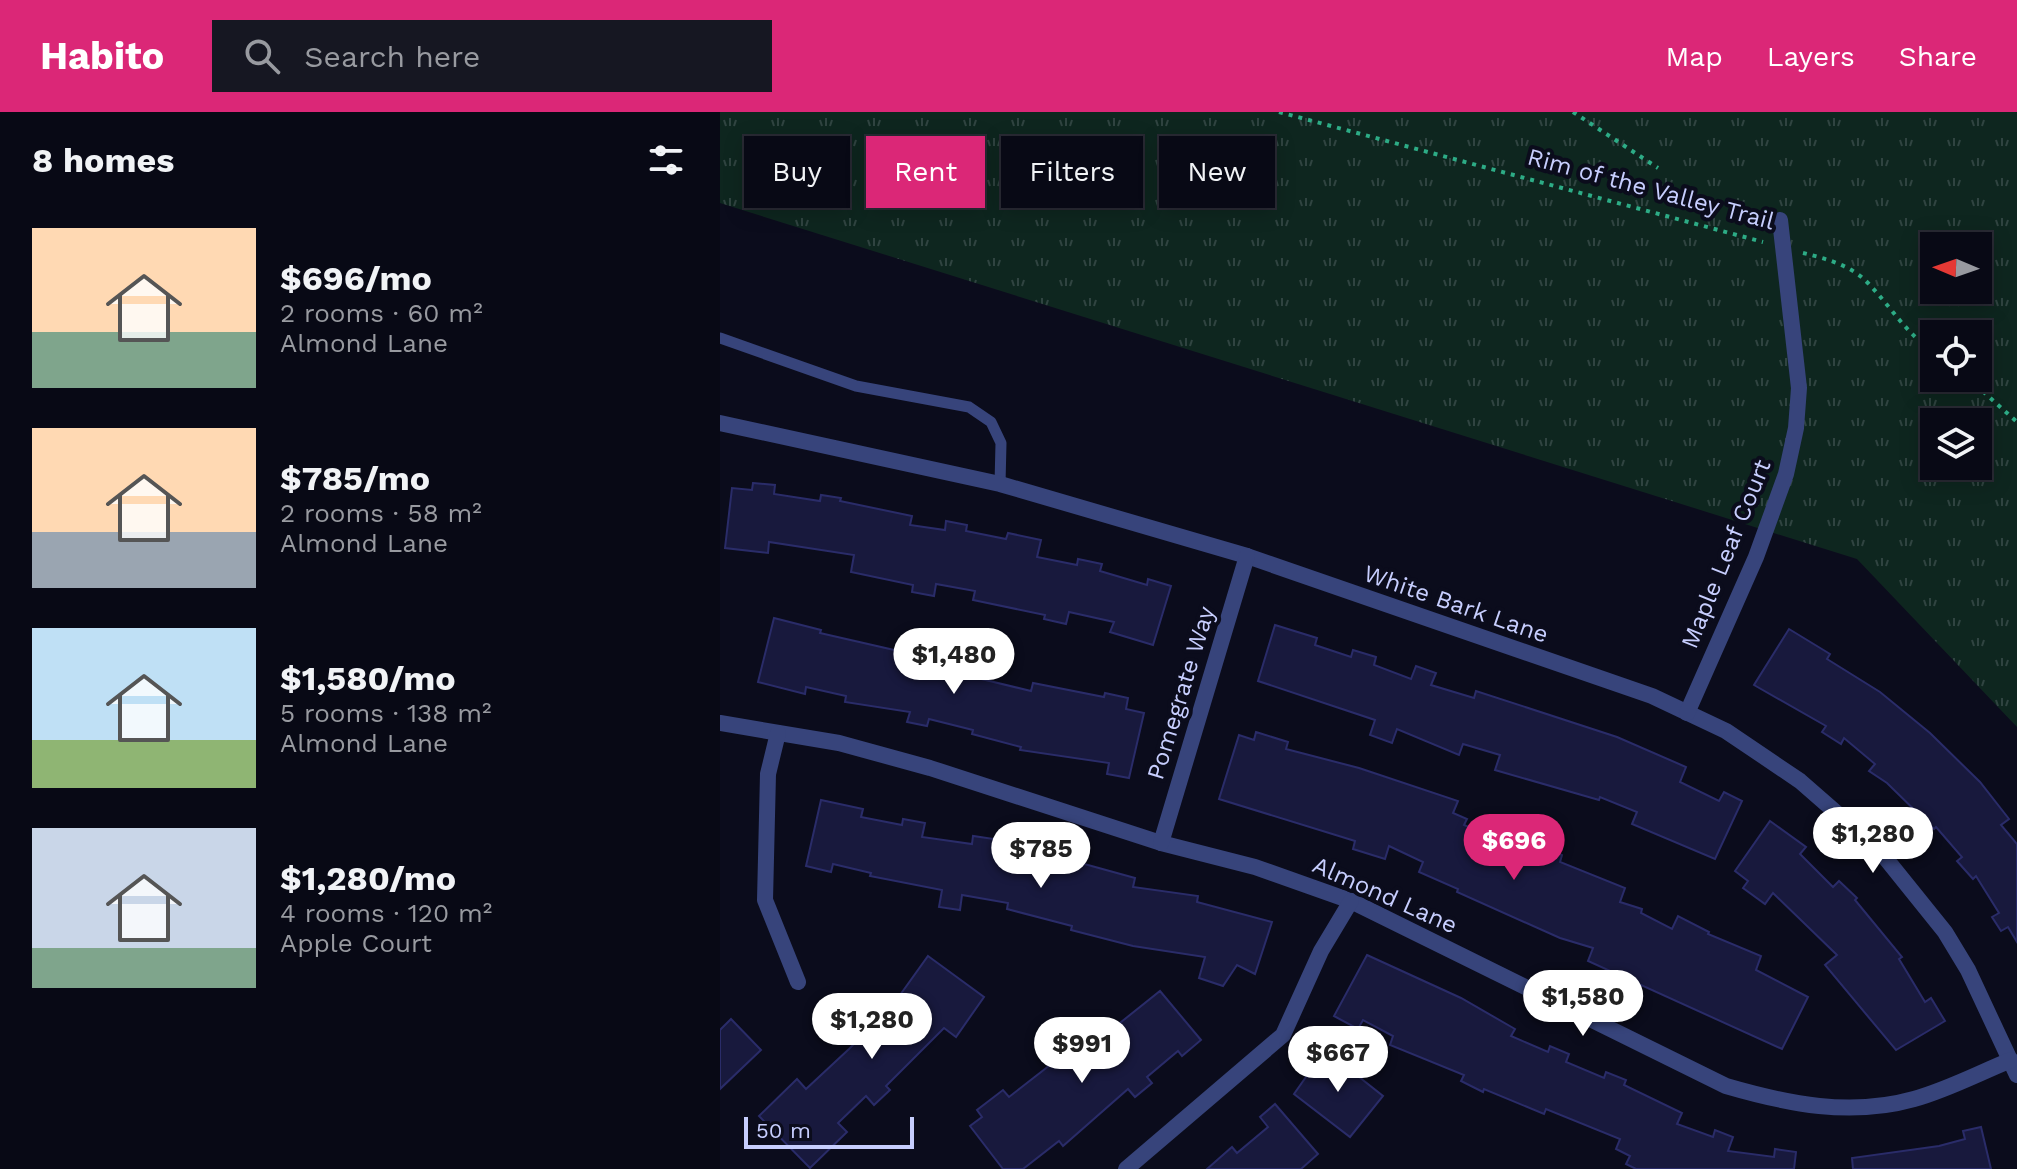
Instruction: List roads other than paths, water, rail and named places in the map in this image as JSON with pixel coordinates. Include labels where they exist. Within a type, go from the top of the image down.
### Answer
[{"type":"street","name":"Maple Leaf Court","points":[[1687,713],[1756,557],[1786,474],[1796,428],[1799,388],[1780,220]]},
{"type":"street","name":"White Bark Lane","points":[[720,423],[1000,484],[1247,556],[1652,696],[1726,731],[1800,781],[1879,850],[1945,932],[2014,1067]]},
{"type":"street","name":"Pomegrate Way","points":[[1161,843],[1247,556]]},
{"type":"street","name":"Almond Lane","points":[[720,723],[839,743],[930,768],[1161,843],[1255,867],[1351,901],[1726,1086],[1790,1105],[1848,1109],[1914,1100],[2014,1067]]},
{"type":"street","points":[[778,733],[768,774],[765,900],[798,982]]},
{"type":"street","points":[[1126,1169],[1283,1035],[1321,951],[1351,901]]},
{"type":"lane","points":[[720,338],[856,386],[969,407],[991,422],[1001,443],[1000,484]]}]
